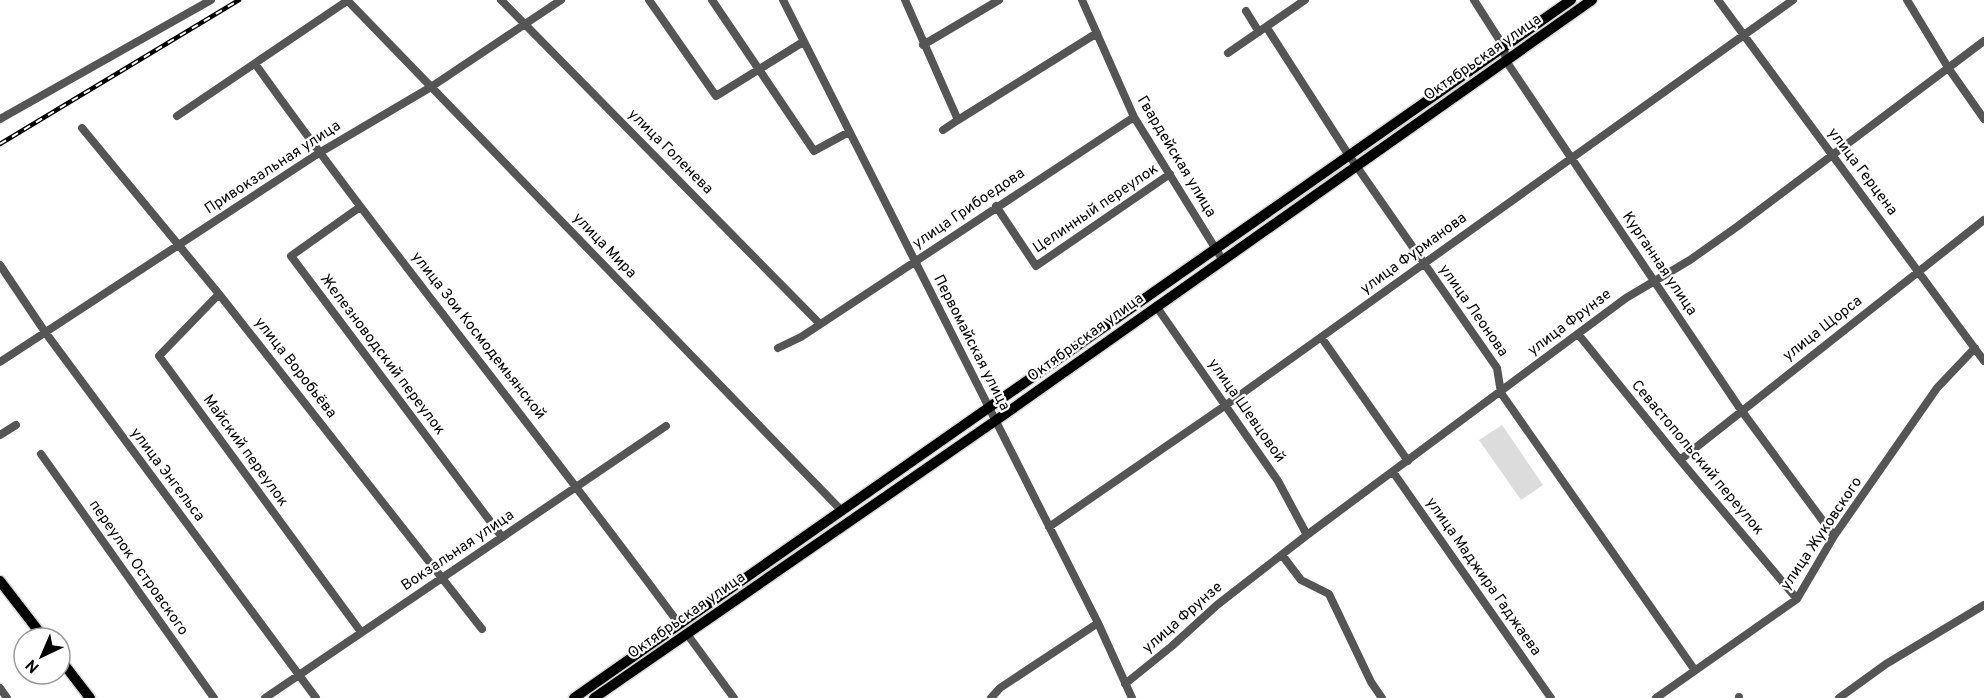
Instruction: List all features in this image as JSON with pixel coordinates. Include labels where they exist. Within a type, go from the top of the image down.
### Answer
[{"type":"main road","name":"Октябрьская улица","points":[[574,698],[989,408],[1214,247],[1571,0]]},
{"type":"main road","name":"Октябрьская улица","points":[[594,698],[995,421],[1592,0]]},
{"type":"main road","points":[[0,581],[35,626]]},
{"type":"main road","points":[[72,675],[90,698]]},
{"type":"street","points":[[0,119],[211,0]]},
{"type":"street","points":[[177,116],[256,65],[347,0]]},
{"type":"street","name":"улица Мира","points":[[347,0],[842,511]]},
{"type":"street","name":"улица Голенева","points":[[501,0],[819,323]]},
{"type":"street","name":"Привокзальная улица","points":[[0,362],[319,153],[431,87],[561,0]]},
{"type":"street","points":[[649,0],[716,96],[803,42]]},
{"type":"street","points":[[712,0],[814,151],[849,132]]},
{"type":"street","name":"Первомайская улица","points":[[783,0],[1098,623],[1132,698]]},
{"type":"street","points":[[905,0],[958,120]]},
{"type":"street","points":[[923,45],[999,0]]},
{"type":"street","name":"Гвардейская улица","points":[[1082,0],[1134,117],[1222,259]]},
{"type":"street","points":[[1228,53],[1305,0]]},
{"type":"street","name":"Курганная улица","points":[[1474,0],[1504,47],[1506,61],[1570,159],[1656,280],[1741,410],[1834,536]]},
{"type":"street","name":"улица Герцена","points":[[1718,0],[1920,271],[1984,361]]},
{"type":"street","name":"улица Фурманова","points":[[1049,527],[1226,405],[1793,0]]},
{"type":"street","points":[[1907,0],[1949,69],[1984,119]]},
{"type":"street","name":"улица Леонова","points":[[1246,12],[1263,30],[1497,368],[1501,393],[1694,669]]},
{"type":"street","points":[[943,130],[1097,33]]},
{"type":"street","name":"улица Фрунзе","points":[[1125,684],[1217,605],[1307,535],[1626,298],[1690,261],[1984,41]]},
{"type":"street","name":"улица Зои Космодемьянской","points":[[256,65],[319,153],[578,487],[679,624]]},
{"type":"street","name":"улица Грибоедова","points":[[778,348],[801,337],[996,206],[1134,117]]},
{"type":"street","name":"улица Воробьёва","points":[[82,128],[219,294],[482,629]]},
{"type":"street","name":"Целинный переулок","points":[[996,206],[1036,266],[1170,174]]},
{"type":"street","name":"Железноводский переулок","points":[[360,207],[291,256],[502,537]]},
{"type":"street","name":"улица Щорса","points":[[1680,460],[1984,220]]},
{"type":"street","name":"улица Энгельса","points":[[0,265],[45,332],[316,698]]},
{"type":"street","name":"Майский переулок","points":[[219,294],[159,356],[361,632]]},
{"type":"street","name":"улица Шевцовой","points":[[1156,306],[1278,481],[1307,535]]},
{"type":"street","name":"Севастопольский переулок","points":[[1578,334],[1797,599]]},
{"type":"street","points":[[1321,337],[1408,461]]},
{"type":"street","name":"улица Жуковского","points":[[1656,698],[1694,669],[1797,599],[1834,536],[1937,388],[1975,348]]},
{"type":"street","points":[[0,435],[16,425]]},
{"type":"street","name":"Вокзальная улица","points":[[265,698],[666,426]]},
{"type":"street","name":"переулок Островского","points":[[41,454],[214,698]]},
{"type":"street","name":"улица Маджира Гаджаева","points":[[1393,472],[1551,698]]},
{"type":"street","points":[[1282,555],[1301,580],[1329,594],[1371,682],[1382,698]]},
{"type":"street","points":[[1839,698],[1886,664],[1984,605]]},
{"type":"street","points":[[991,698],[1098,623]]},
{"type":"street","points":[[687,634],[734,698]]},
{"type":"street","points":[[0,688],[7,698]]},
{"type":"shaded area","points":[[1502,425],[1543,485],[1521,500],[1479,440]]},
{"type":"railway","points":[[0,144],[239,0]]}]
